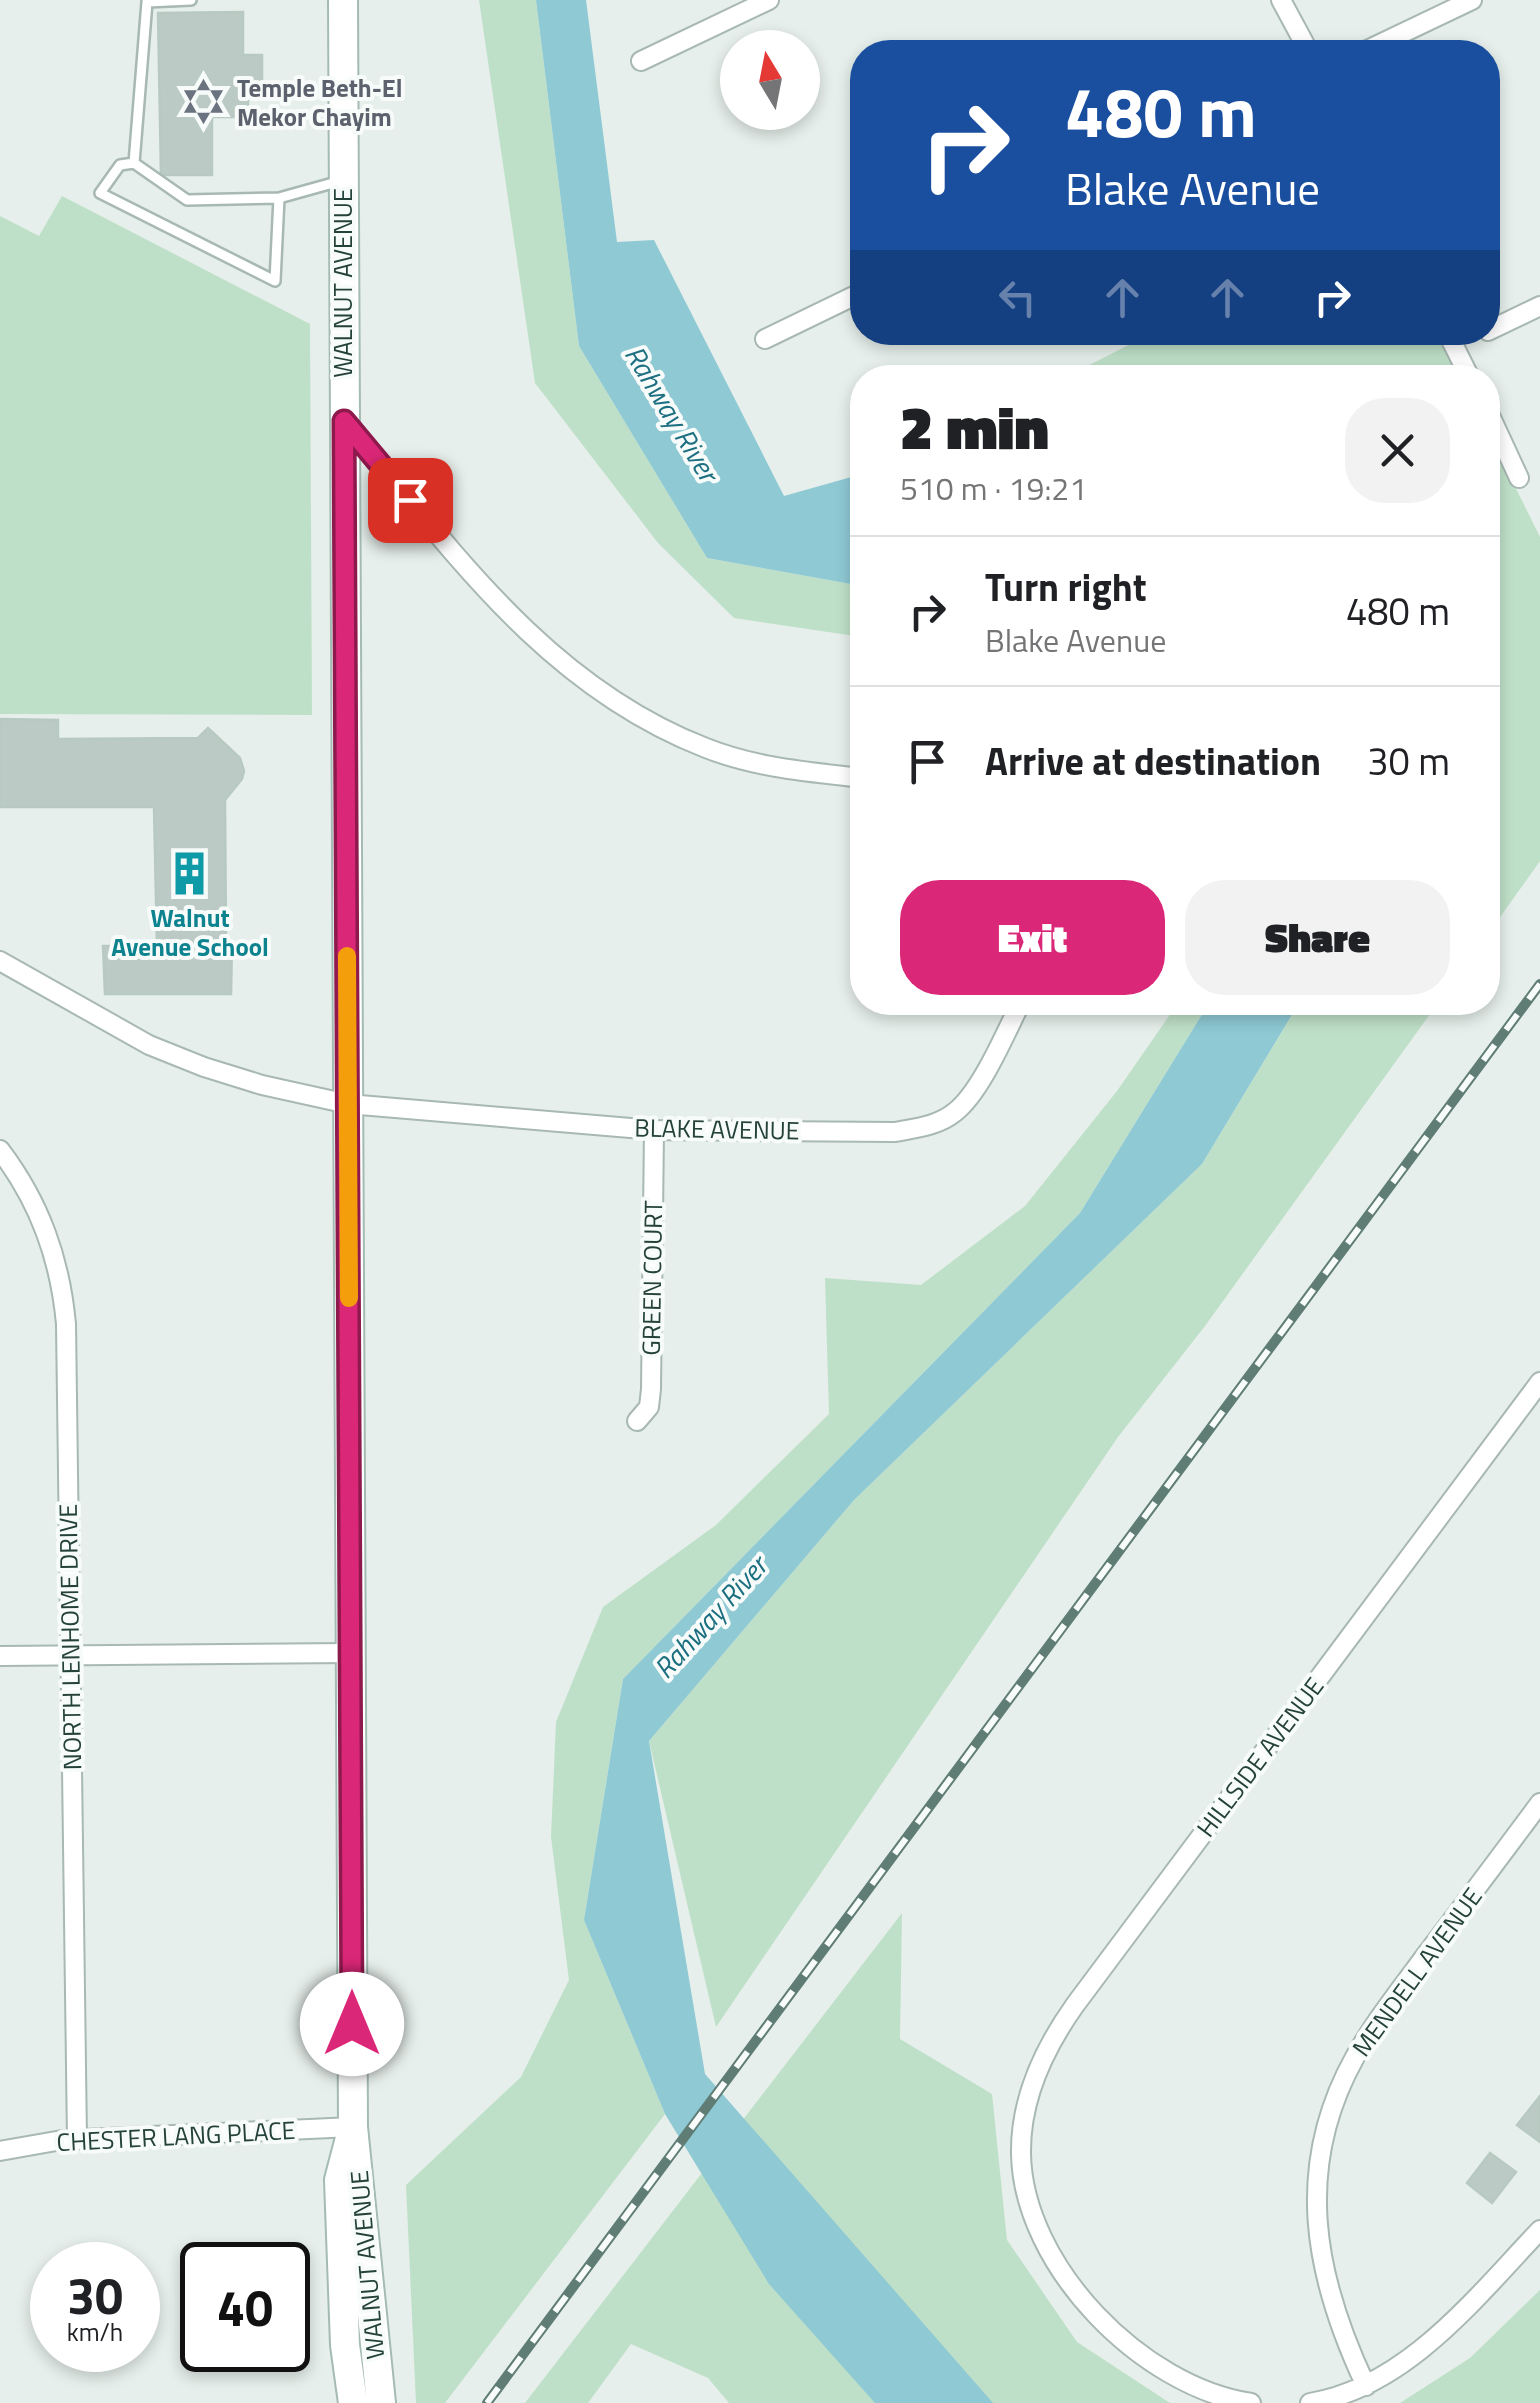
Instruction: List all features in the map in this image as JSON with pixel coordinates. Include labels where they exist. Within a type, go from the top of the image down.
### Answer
[{"type":"street","name":"WALNUT AVENUE","points":[[343,0],[352,2127],[381,2403]]},
{"type":"street","points":[[641,61],[770,0]]},
{"type":"street","points":[[1282,0],[1303,40]]},
{"type":"street","points":[[1387,40],[1472,0]]},
{"type":"street","points":[[765,339],[850,298]]},
{"type":"street","points":[[1500,325],[1540,306]]},
{"type":"street","points":[[344,421],[476,579],[520,627],[578,678],[643,718],[707,748],[768,766],[850,776]]},
{"type":"street","points":[[1500,437],[1519,478]]},
{"type":"street","name":"BLAKE AVENUE","points":[[0,961],[149,1045],[262,1084],[348,1104],[654,1130],[895,1132],[930,1125],[957,1111],[988,1066],[1015,1015]]},
{"type":"street","name":"GREEN COURT","points":[[637,1421],[649,1407],[651,1389],[654,1130]]},
{"type":"street","name":"NORTH LENHOME DRIVE","points":[[0,1150],[20,1177],[41,1218],[57,1262],[66,1324],[77,2140]]},
{"type":"street","name":"HILLSIDE AVENUE","points":[[1251,2403],[1220,2395],[1173,2374],[1128,2343],[1089,2308],[1058,2268],[1024,2186],[1024,2116],[1034,2080],[1050,2042],[1068,2015],[1540,1382]]},
{"type":"street","points":[[0,1656],[351,1653]]},
{"type":"street","name":"MENDELL AVENUE","points":[[1366,2386],[1340,2329],[1320,2260],[1317,2188],[1327,2124],[1347,2072],[1376,2022],[1540,1803]]},
{"type":"street","name":"WALNUT AVENUE","points":[[352,2127],[339,2180],[345,2346],[352,2403]]},
{"type":"street","name":"CHESTER LANG PLACE","points":[[0,2151],[77,2140],[352,2127]]},
{"type":"street","points":[[1310,2403],[1366,2386],[1404,2362],[1540,2230]]},
{"type":"lane","points":[[134,164],[147,2],[191,0]]},
{"type":"lane","points":[[279,198],[275,281],[100,193],[120,165],[134,164],[188,200],[279,198],[342,180]]},
{"type":"green space","points":[[479,0],[536,0],[579,346],[707,558],[850,584],[850,635],[734,618],[658,543],[535,383]]},
{"type":"green space","points":[[62,196],[310,324],[312,715],[0,714],[0,216],[39,236]]},
{"type":"green space","points":[[1129,345],[1444,345],[1454,365],[1089,365]]},
{"type":"green space","points":[[1500,456],[1540,537],[1540,861],[1500,917]]},
{"type":"green space","points":[[1170,1015],[1202,1015],[1080,1213],[623,1679],[584,1920],[665,2114],[445,2403],[416,2403],[406,2185],[521,2077],[569,1980],[551,1837],[556,1722],[603,1607],[716,1525],[829,1414],[825,1278],[921,1285],[1025,1206],[1117,1091]]},
{"type":"green space","points":[[1292,1015],[1429,1015],[1205,1326],[1118,1437],[716,2027],[649,1741],[854,1500],[1202,1164]]},
{"type":"green space","points":[[902,1913],[900,2039],[992,2094],[1007,2240],[1077,2342],[1170,2403],[729,2403],[708,2378],[631,2344],[588,2403],[525,2403]]},
{"type":"green space","points":[[1540,2290],[1540,2403],[1400,2403],[1470,2358]]},
{"type":"water","name":"Rahway River","points":[[536,0],[586,0],[617,242],[654,240],[784,496],[850,477],[850,584],[707,558],[579,346]]},
{"type":"water","name":"Rahway River","points":[[1202,1015],[1292,1015],[1202,1164],[854,1500],[649,1741],[705,2074],[993,2403],[875,2403],[769,2284],[665,2114],[584,1920],[623,1679],[1080,1213]]},
{"type":"building","name":"Temple Beth-El Mekor Chayim","points":[[243,12],[243,55],[262,55],[262,87],[248,87],[248,117],[212,117],[212,175],[161,175],[158,13]]},
{"type":"building","name":"Walnut Avenue School","points":[[0,719],[58,720],[58,739],[198,738],[208,728],[240,758],[242,779],[225,800],[226,941],[232,942],[231,994],[105,994],[103,946],[157,946],[154,807],[0,807]]},
{"type":"building","points":[[1540,2096],[1540,2142],[1517,2125]]},
{"type":"building","points":[[1490,2153],[1516,2172],[1492,2203],[1467,2183]]},
{"type":"railway","points":[[487,2403],[1540,984]]},
{"type":"slow traffic","points":[[347,956],[349,1298]]},
{"type":"place","name":"Temple Beth-El Mekor Chayim","points":[[204,102]]},
{"type":"place","name":"Walnut Avenue School","points":[[190,874]]},
{"type":"route","points":[[352,2024],[344,421],[410,500]]}]
